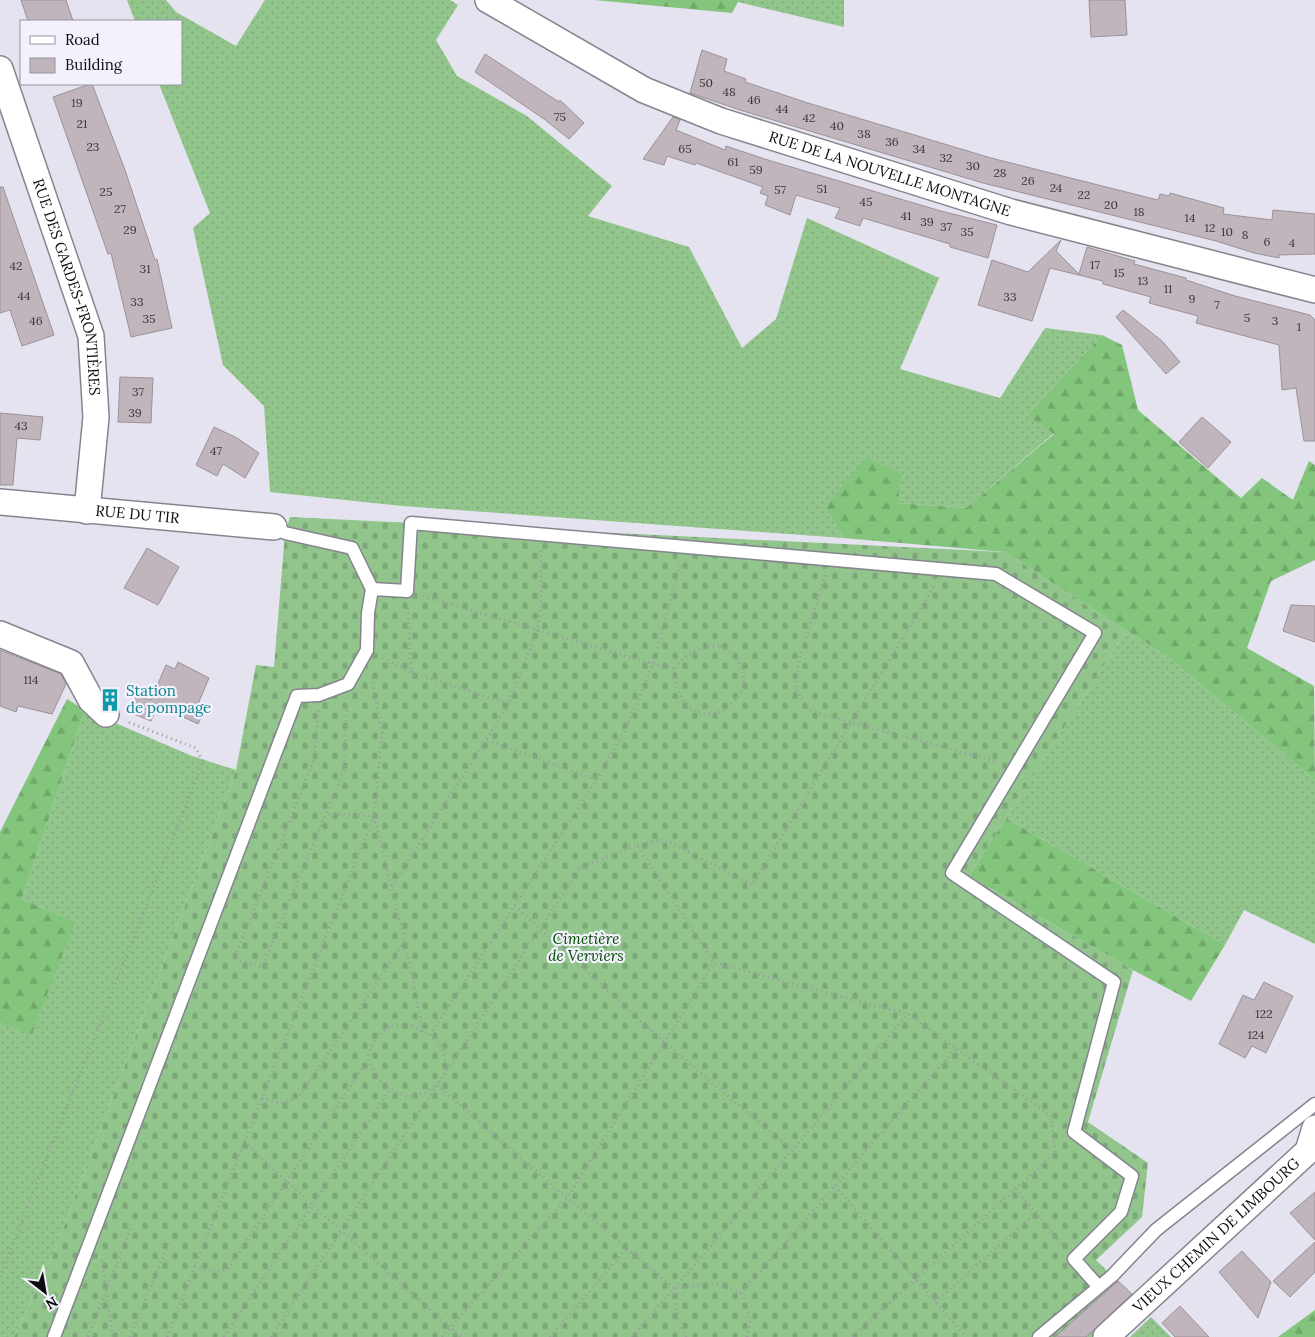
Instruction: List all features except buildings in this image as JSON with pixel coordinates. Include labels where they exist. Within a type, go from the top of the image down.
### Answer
[{"type":"street","name":"RUE DE LA NOUVELLE MONTAGNE","points":[[488,0],[644,90],[721,121],[1011,212],[1315,290]]},
{"type":"street","name":"RUE DES GARDES-FRONTIÈRES","points":[[0,70],[91,336],[96,417],[87,510]]},
{"type":"street","name":"RUE DU TIR","points":[[0,502],[274,527]]},
{"type":"street","points":[[0,634],[72,663],[91,700],[106,714]]},
{"type":"street","name":"VIEUX CHEMIN DE LIMBOURG","points":[[1106,1337],[1308,1151],[1315,1128]]},
{"type":"lane","points":[[372,589],[407,591],[411,523],[996,574],[1095,633],[952,873],[1114,982],[1074,1132],[1132,1176],[1121,1212],[1074,1259],[1098,1286]]},
{"type":"lane","points":[[54,1337],[297,696],[319,695],[348,684],[367,650],[368,613],[372,589],[352,548],[285,533],[274,527]]},
{"type":"lane","points":[[1039,1337],[1112,1276],[1156,1230],[1315,1104]]},
{"type":"path","points":[[392,886],[509,704],[537,630],[541,608],[541,535]]},
{"type":"path","points":[[430,1035],[597,780],[627,726],[653,664],[685,547]]},
{"type":"path","points":[[830,560],[799,660],[795,689],[810,711],[1015,766]]},
{"type":"path","points":[[271,1337],[580,868],[637,845],[664,839],[752,885],[944,570]]},
{"type":"path","points":[[412,672],[407,591],[675,669]]},
{"type":"path","points":[[721,646],[732,652],[740,662],[744,675],[743,691],[733,704],[719,712],[702,713],[688,706],[680,694],[675,682],[675,669],[688,654],[703,648],[721,646]]},
{"type":"path","points":[[367,650],[412,672],[509,704]]},
{"type":"path","points":[[167,1337],[374,816],[382,733],[367,650]]},
{"type":"path","points":[[319,695],[314,760],[234,959],[262,967],[344,770],[348,684]]},
{"type":"path","points":[[0,1277],[203,762],[196,748],[106,714]]},
{"type":"path","points":[[487,740],[597,780]]},
{"type":"path","points":[[326,814],[374,816]]},
{"type":"path","points":[[374,816],[405,941],[423,1032]]},
{"type":"path","points":[[637,845],[714,963],[908,1014],[1051,1116],[1056,1153],[852,1337]]},
{"type":"path","points":[[515,906],[664,1042],[792,1150]]},
{"type":"path","points":[[262,1098],[284,1104],[301,1094],[405,941]]},
{"type":"path","points":[[442,1337],[567,1198],[714,963]]},
{"type":"path","points":[[632,1337],[908,1014]]},
{"type":"path","points":[[437,1085],[424,1094],[408,1097],[390,1089],[374,1075],[370,1064],[368,1057],[375,1039],[390,1026],[410,1025],[430,1035],[442,1047],[447,1070]]},
{"type":"path","points":[[740,1294],[956,1048]]},
{"type":"path","points":[[196,1265],[216,1273],[228,1269],[361,1070],[370,1064]]},
{"type":"path","points":[[437,1085],[674,1288],[677,1318],[686,1337]]},
{"type":"path","points":[[224,1337],[390,1089]]},
{"type":"path","points":[[244,1142],[461,1337]]},
{"type":"path","points":[[835,1186],[966,1337]]},
{"type":"path","points":[[1016,1189],[1074,1259]]},
{"type":"path","points":[[935,1302],[1036,1213]]},
{"type":"path","points":[[97,1223],[113,1337]]},
{"type":"path","points":[[88,1337],[132,1225]]},
{"type":"path","points":[[130,1337],[170,1240]]},
{"type":"path","points":[[550,1337],[627,1248]]},
{"type":"path","points":[[674,1288],[714,1283],[740,1294],[751,1321],[747,1337]]},
{"type":"green space","points":[[127,0],[166,0],[176,12],[236,46],[265,0],[450,0],[458,5],[436,40],[457,76],[527,116],[612,186],[588,216],[689,247],[742,348],[776,319],[807,218],[939,278],[900,369],[1000,398],[1045,328],[1102,335],[1027,415],[1054,433],[966,508],[898,503],[826,506],[843,538],[402,506],[270,492],[264,406],[223,365],[193,228],[210,213],[159,85],[182,85],[182,20],[135,20]]},
{"type":"green space","points":[[594,0],[739,0],[732,13]]},
{"type":"green space","points":[[739,0],[844,0],[844,27],[738,2]]},
{"type":"green space","points":[[1102,335],[1122,345],[1138,410],[1241,498],[1262,478],[1293,500],[1309,461],[1315,465],[1315,560],[1271,581],[1247,648],[1314,686],[1315,780],[1164,654],[1005,552],[843,538],[826,507],[866,457],[901,474],[898,503],[966,508],[1054,434],[1027,415]]},
{"type":"green space","name":"Cimetière de Verviers","points":[[290,517],[1005,552],[1126,631],[969,876],[1133,970],[1088,1122],[1148,1163],[1142,1217],[1096,1260],[1136,1299],[1095,1337],[14,1337],[54,1253],[236,770],[256,665],[274,667],[285,533]]},
{"type":"green space","points":[[1126,631],[1164,654],[1315,780],[1315,944],[1244,910],[1225,945],[1006,818]]},
{"type":"green space","points":[[67,699],[85,710],[22,899],[75,922],[32,1034],[0,1023],[0,832]]},
{"type":"green space","points":[[85,710],[192,756],[236,770],[54,1253],[14,1337],[0,1337],[0,1023],[32,1033],[74,922],[22,899]]},
{"type":"green space","points":[[1006,818],[1225,945],[1191,1001],[969,876]]},
{"type":"green space","points":[[1315,1310],[1315,1337],[1278,1337]]},
{"type":"green space","points":[[1151,1317],[1171,1337],[1130,1337]]},
{"type":"place","name":"Station de pompage","points":[[110,700]]}]
